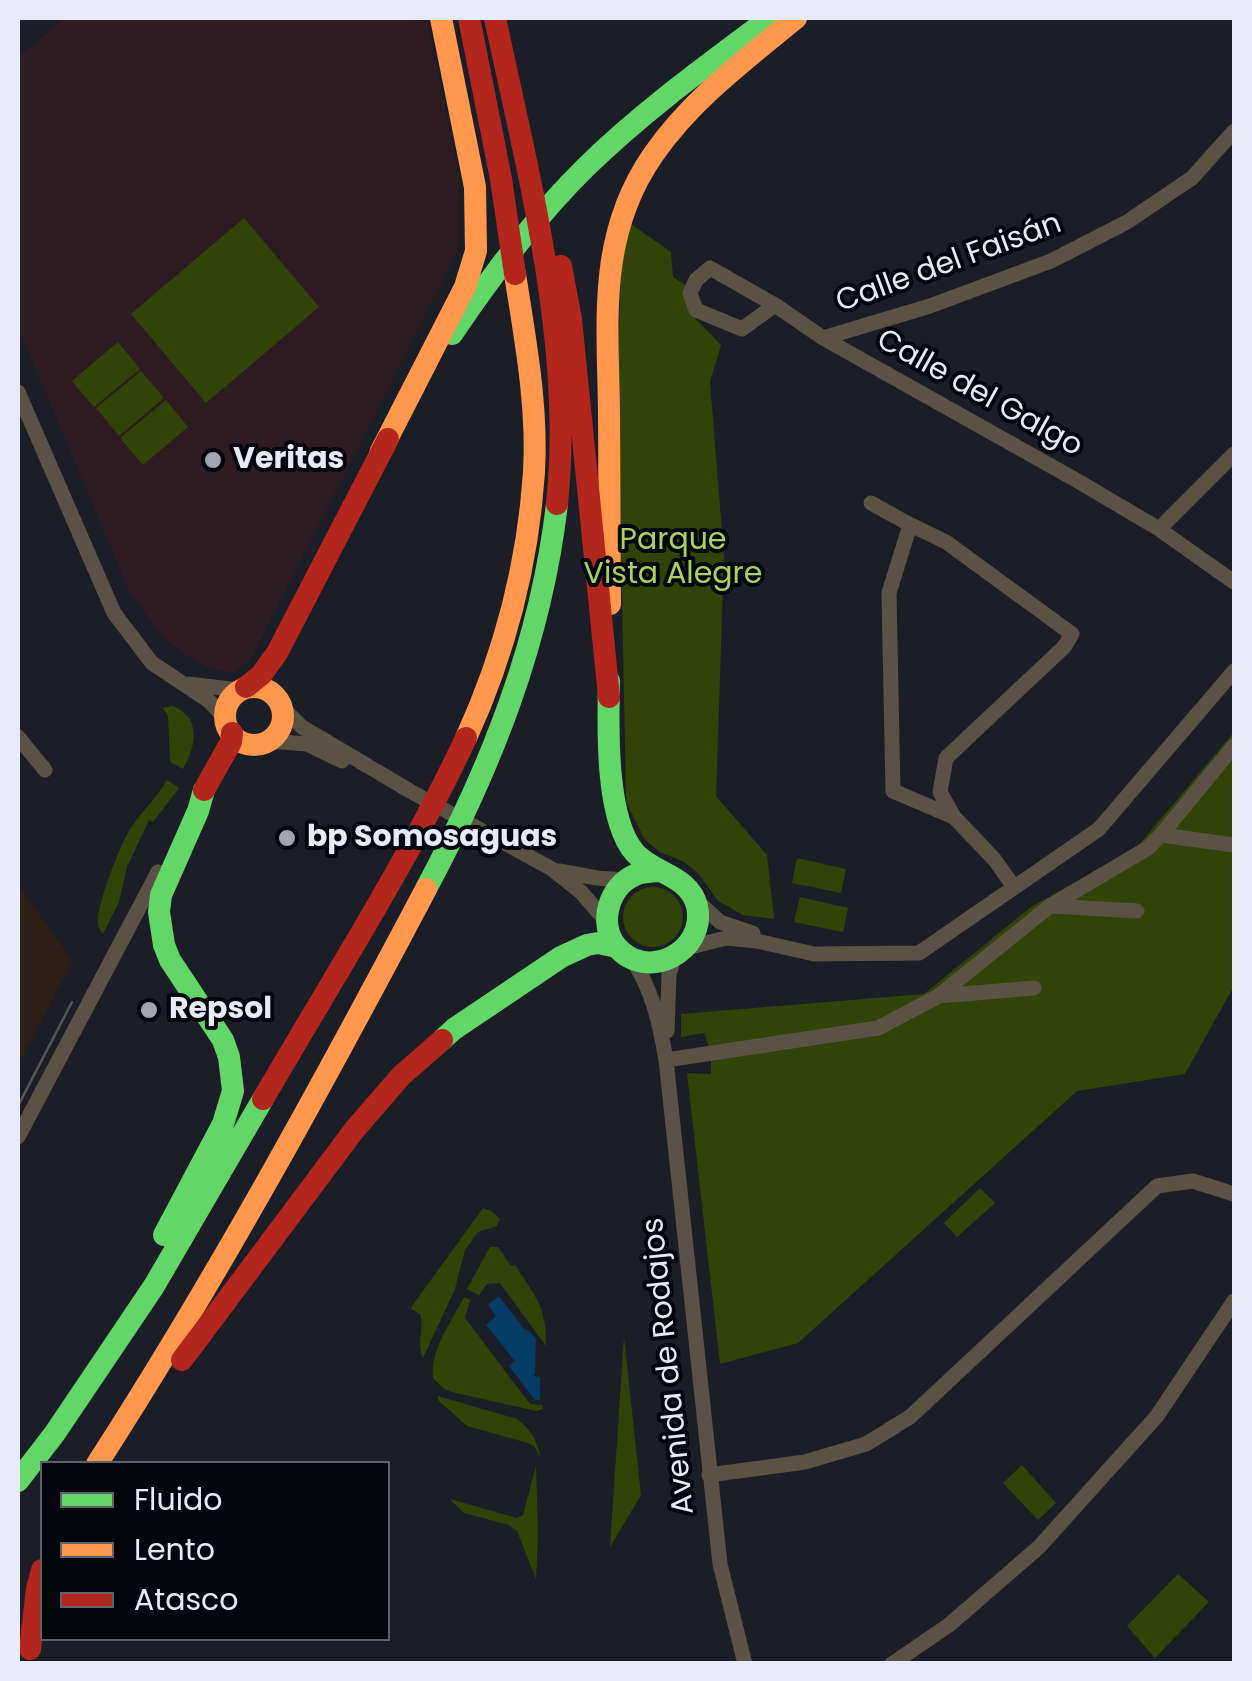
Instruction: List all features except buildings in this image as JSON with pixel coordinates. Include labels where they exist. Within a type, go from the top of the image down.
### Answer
[{"type":"main road","points":[[55,1433],[214,1140],[233,1091],[230,1057],[170,960],[160,912],[161,895],[204,790],[231,742],[228,702],[261,675],[278,653],[465,288],[476,250],[475,188],[441,18]]},
{"type":"main road","points":[[18,1481],[55,1433],[164,1270],[395,872],[467,736],[506,631],[526,539],[534,469],[531,382],[504,197],[469,18]]},
{"type":"main road","points":[[101,1461],[175,1370],[355,1129],[401,1076],[454,1029],[561,957],[598,943],[649,963],[662,962],[680,953],[697,927],[694,899],[679,880],[646,863],[623,837],[616,817],[571,319],[533,132],[497,18]]},
{"type":"main road","points":[[101,1461],[194,1311],[419,902],[506,720],[532,636],[552,543],[560,468],[558,380],[547,287],[497,18]]},
{"type":"main road","points":[[380,453],[450,338],[565,190],[674,91],[770,18]]},
{"type":"main road","points":[[608,697],[608,282],[615,234],[636,183],[661,143],[696,102],[796,18]]},
{"type":"main road","points":[[229,726],[238,741],[248,745],[270,741],[280,727],[282,707],[277,698],[267,690],[243,688]]},
{"type":"main road","points":[[624,952],[610,935],[606,921],[608,902],[624,880],[638,872],[658,871]]},
{"type":"main road","points":[[31,1656],[40,1578]]},
{"type":"main road","points":[[18,1620],[31,1656]]},
{"type":"street","name":"Calle del Faisán","points":[[823,338],[930,306],[1051,261],[1127,222],[1192,178],[1234,132]]},
{"type":"street","name":"Calle del Galgo","points":[[775,305],[742,329],[696,310],[690,293],[696,280],[710,268],[775,305],[823,338],[1076,480],[1234,582]]},
{"type":"street","points":[[18,392],[114,612],[152,663],[209,701],[229,726]]},
{"type":"street","points":[[1158,530],[1234,454]]},
{"type":"street","points":[[871,503],[946,542],[1072,634],[1064,647],[946,758],[940,792],[954,817],[994,859],[1014,887]]},
{"type":"street","points":[[910,525],[889,593],[893,791],[954,817]]},
{"type":"street","points":[[680,953],[726,938],[814,954],[919,953],[1099,829],[1234,671]]},
{"type":"street","points":[[180,683],[243,688]]},
{"type":"street","points":[[282,707],[302,727],[552,869],[581,892],[606,921]]},
{"type":"street","points":[[18,737],[45,770]]},
{"type":"street","points":[[270,741],[307,744],[410,791]]},
{"type":"street","points":[[666,1060],[878,1028],[938,996],[1050,906],[1148,848],[1234,746]]},
{"type":"street","points":[[18,1137],[204,790]]},
{"type":"street","points":[[1162,836],[1234,845]]},
{"type":"street","points":[[552,869],[624,880]]},
{"type":"street","points":[[694,899],[720,922],[814,954]]},
{"type":"street","points":[[1050,906],[1136,911]]},
{"type":"street","name":"Avenida de Rodajos","points":[[624,952],[640,970],[654,1006],[666,1060],[720,1564],[745,1664]]},
{"type":"street","name":"Avenida de Rodajos","points":[[666,1060],[668,992],[680,953]]},
{"type":"street","points":[[938,996],[1034,988]]},
{"type":"street","points":[[709,1475],[805,1462],[866,1444],[910,1417],[1157,1186],[1193,1181],[1234,1194]]},
{"type":"street","points":[[892,1664],[949,1625],[1038,1547],[1157,1416],[1234,1301]]},
{"type":"shaded area","name":"Veritas","points":[[65,18],[426,18],[459,176],[458,250],[251,659],[234,672],[212,670],[164,638],[130,593],[18,327],[18,57]]},
{"type":"shaded area","points":[[18,885],[73,961],[18,1065]]},
{"type":"green space","points":[[244,218],[319,307],[206,403],[131,314]]},
{"type":"green space","name":"Parque Vista Alegre","points":[[628,222],[671,252],[673,277],[685,285],[689,312],[721,345],[710,382],[724,557],[716,796],[767,855],[774,919],[743,915],[718,901],[698,873],[645,840],[626,802],[618,379],[622,228]]},
{"type":"green space","points":[[118,342],[140,369],[94,407],[72,381]]},
{"type":"green space","points":[[141,371],[164,398],[119,436],[96,408]]},
{"type":"green space","points":[[166,400],[188,427],[143,465],[120,438]]},
{"type":"green space","points":[[172,706],[188,717],[194,733],[183,769],[170,762],[168,716],[163,708]]},
{"type":"green space","points":[[1234,732],[1234,986],[1185,1074],[1077,1091],[798,1343],[720,1364],[687,1073],[711,1074],[711,1052],[704,1033],[681,1037],[681,1014],[924,994],[1031,907],[1137,847]]},
{"type":"green space","points":[[167,780],[179,788],[153,822],[149,820],[103,934],[98,926],[99,911],[120,848]]},
{"type":"green space","points":[[797,858],[846,869],[841,893],[792,883]]},
{"type":"green space","points":[[653,887],[674,896],[683,917],[674,938],[653,947],[632,938],[623,917],[632,896]]},
{"type":"green space","points":[[800,897],[848,908],[843,932],[794,922]]},
{"type":"green space","points":[[980,1188],[995,1203],[957,1237],[944,1223]]},
{"type":"green space","points":[[483,1208],[500,1219],[497,1226],[478,1232],[465,1250],[455,1289],[423,1358],[420,1314],[412,1306]]},
{"type":"green space","points":[[490,1247],[498,1247],[511,1266],[515,1265],[534,1294],[542,1311],[546,1346],[500,1283],[487,1284],[479,1295],[467,1289]]},
{"type":"green space","points":[[464,1297],[470,1300],[465,1318],[530,1404],[543,1405],[543,1409],[536,1411],[452,1392],[433,1378],[438,1347]]},
{"type":"green space","points":[[624,1337],[641,1495],[610,1547]]},
{"type":"green space","points":[[438,1396],[517,1419],[533,1436],[541,1458],[528,1443],[467,1426]]},
{"type":"green space","points":[[1022,1465],[1056,1503],[1038,1520],[1003,1483]]},
{"type":"green space","points":[[536,1466],[536,1579],[517,1531],[509,1525],[464,1513],[450,1499],[517,1518],[523,1515]]},
{"type":"green space","points":[[1178,1574],[1209,1602],[1155,1658],[1127,1626]]},
{"type":"water","points":[[499,1296],[536,1339],[533,1376],[540,1377],[540,1400],[535,1400],[509,1366],[515,1361],[486,1325],[496,1316],[488,1305]]},
{"type":"tram line","points":[[18,1106],[72,1002]]},
{"type":"traffic: fast","points":[[452,334],[515,247],[586,167],[652,108],[770,18]]},
{"type":"traffic: fast","points":[[426,889],[472,797],[510,702],[539,605],[557,504]]},
{"type":"traffic: fast","points":[[609,681],[610,771],[625,838],[643,860],[687,888],[697,906],[698,922],[684,949],[657,962],[643,962],[616,946],[607,916],[613,896],[626,880],[658,871]]},
{"type":"traffic: fast","points":[[164,1235],[223,1124],[233,1091],[223,1040],[170,960],[159,912],[161,895],[204,790]]},
{"type":"traffic: fast","points":[[442,1040],[561,957],[598,943],[617,947]]},
{"type":"traffic: fast","points":[[18,1481],[154,1286],[263,1099]]},
{"type":"traffic: slow","points":[[380,453],[465,287],[476,251],[475,187],[441,18]]},
{"type":"traffic: slow","points":[[610,604],[608,312],[614,248],[622,216],[653,155],[684,116],[796,18]]},
{"type":"traffic: slow","points":[[466,738],[503,641],[520,574],[531,506],[534,422],[515,274]]},
{"type":"traffic: slow","points":[[254,687],[274,696],[283,716],[274,736],[254,745],[234,736],[225,716],[234,696],[254,687]]},
{"type":"traffic: slow","points":[[99,1461],[268,1180],[426,889]]},
{"type":"traffic: jam","points":[[469,18],[501,179],[515,274]]},
{"type":"traffic: jam","points":[[495,18],[534,198],[554,321],[561,444],[557,504]]},
{"type":"traffic: jam","points":[[561,266],[571,319],[609,697]]},
{"type":"traffic: jam","points":[[246,687],[277,653],[388,439]]},
{"type":"traffic: jam","points":[[204,790],[231,742],[232,733]]},
{"type":"traffic: jam","points":[[263,1099],[394,875],[466,738]]},
{"type":"traffic: jam","points":[[182,1360],[355,1129],[401,1076],[442,1040]]},
{"type":"traffic: jam","points":[[30,1649],[40,1578]]},
{"type":"place","name":"Veritas","points":[[213,460]]},
{"type":"place","name":"bp Somosaguas","points":[[287,838]]},
{"type":"place","name":"Repsol","points":[[149,1010]]}]
